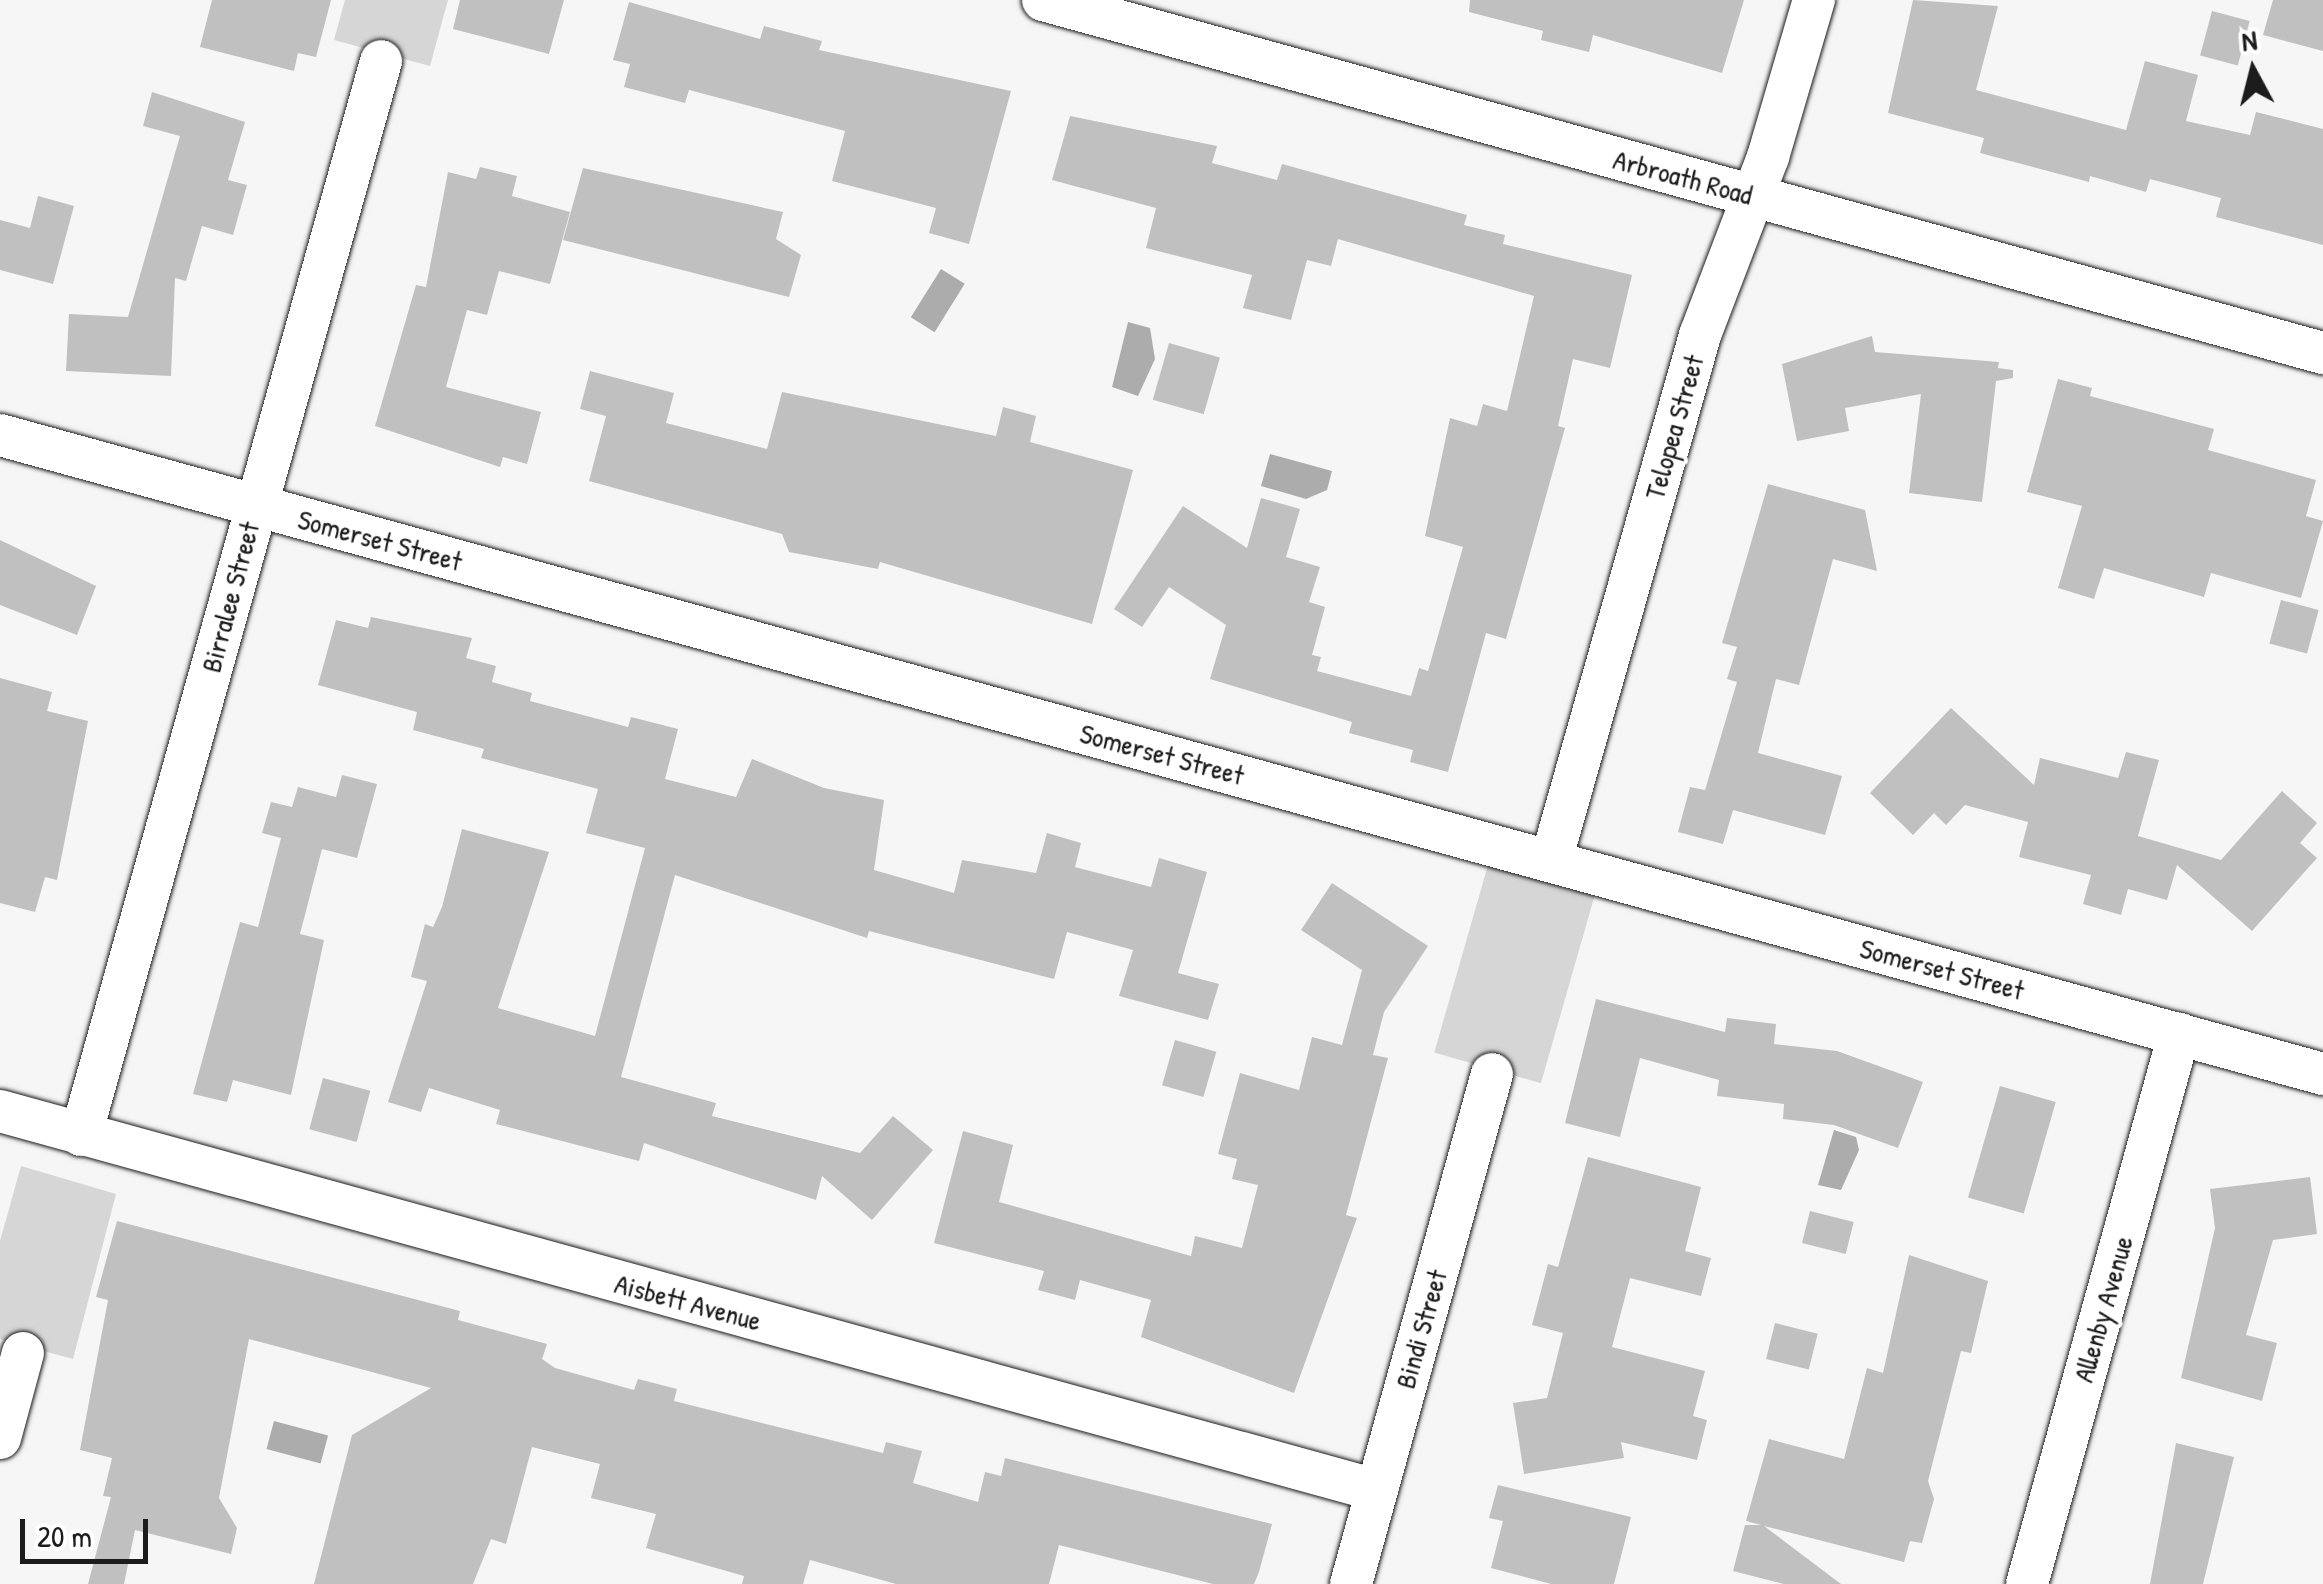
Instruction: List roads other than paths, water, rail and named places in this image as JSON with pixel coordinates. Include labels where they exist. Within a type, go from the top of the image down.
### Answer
[{"type":"street","name":"Arbroath Road","points":[[1043,0],[2323,353]]},
{"type":"street","name":"Telopea Street","points":[[1551,861],[1695,352],[1753,196],[1814,0]]},
{"type":"street","name":"Birralee Street","points":[[81,1134],[381,60]]},
{"type":"street","name":"Somerset Street","points":[[0,435],[2323,1074]]},
{"type":"street","name":"Allenby Avenue","points":[[2027,1584],[2178,1034]]},
{"type":"street","name":"Bindi Street","points":[[1351,1584],[1492,1074]]},
{"type":"street","name":"Aisbett Avenue","points":[[0,1111],[1376,1490]]},
{"type":"street","points":[[0,1438],[23,1354]]}]
